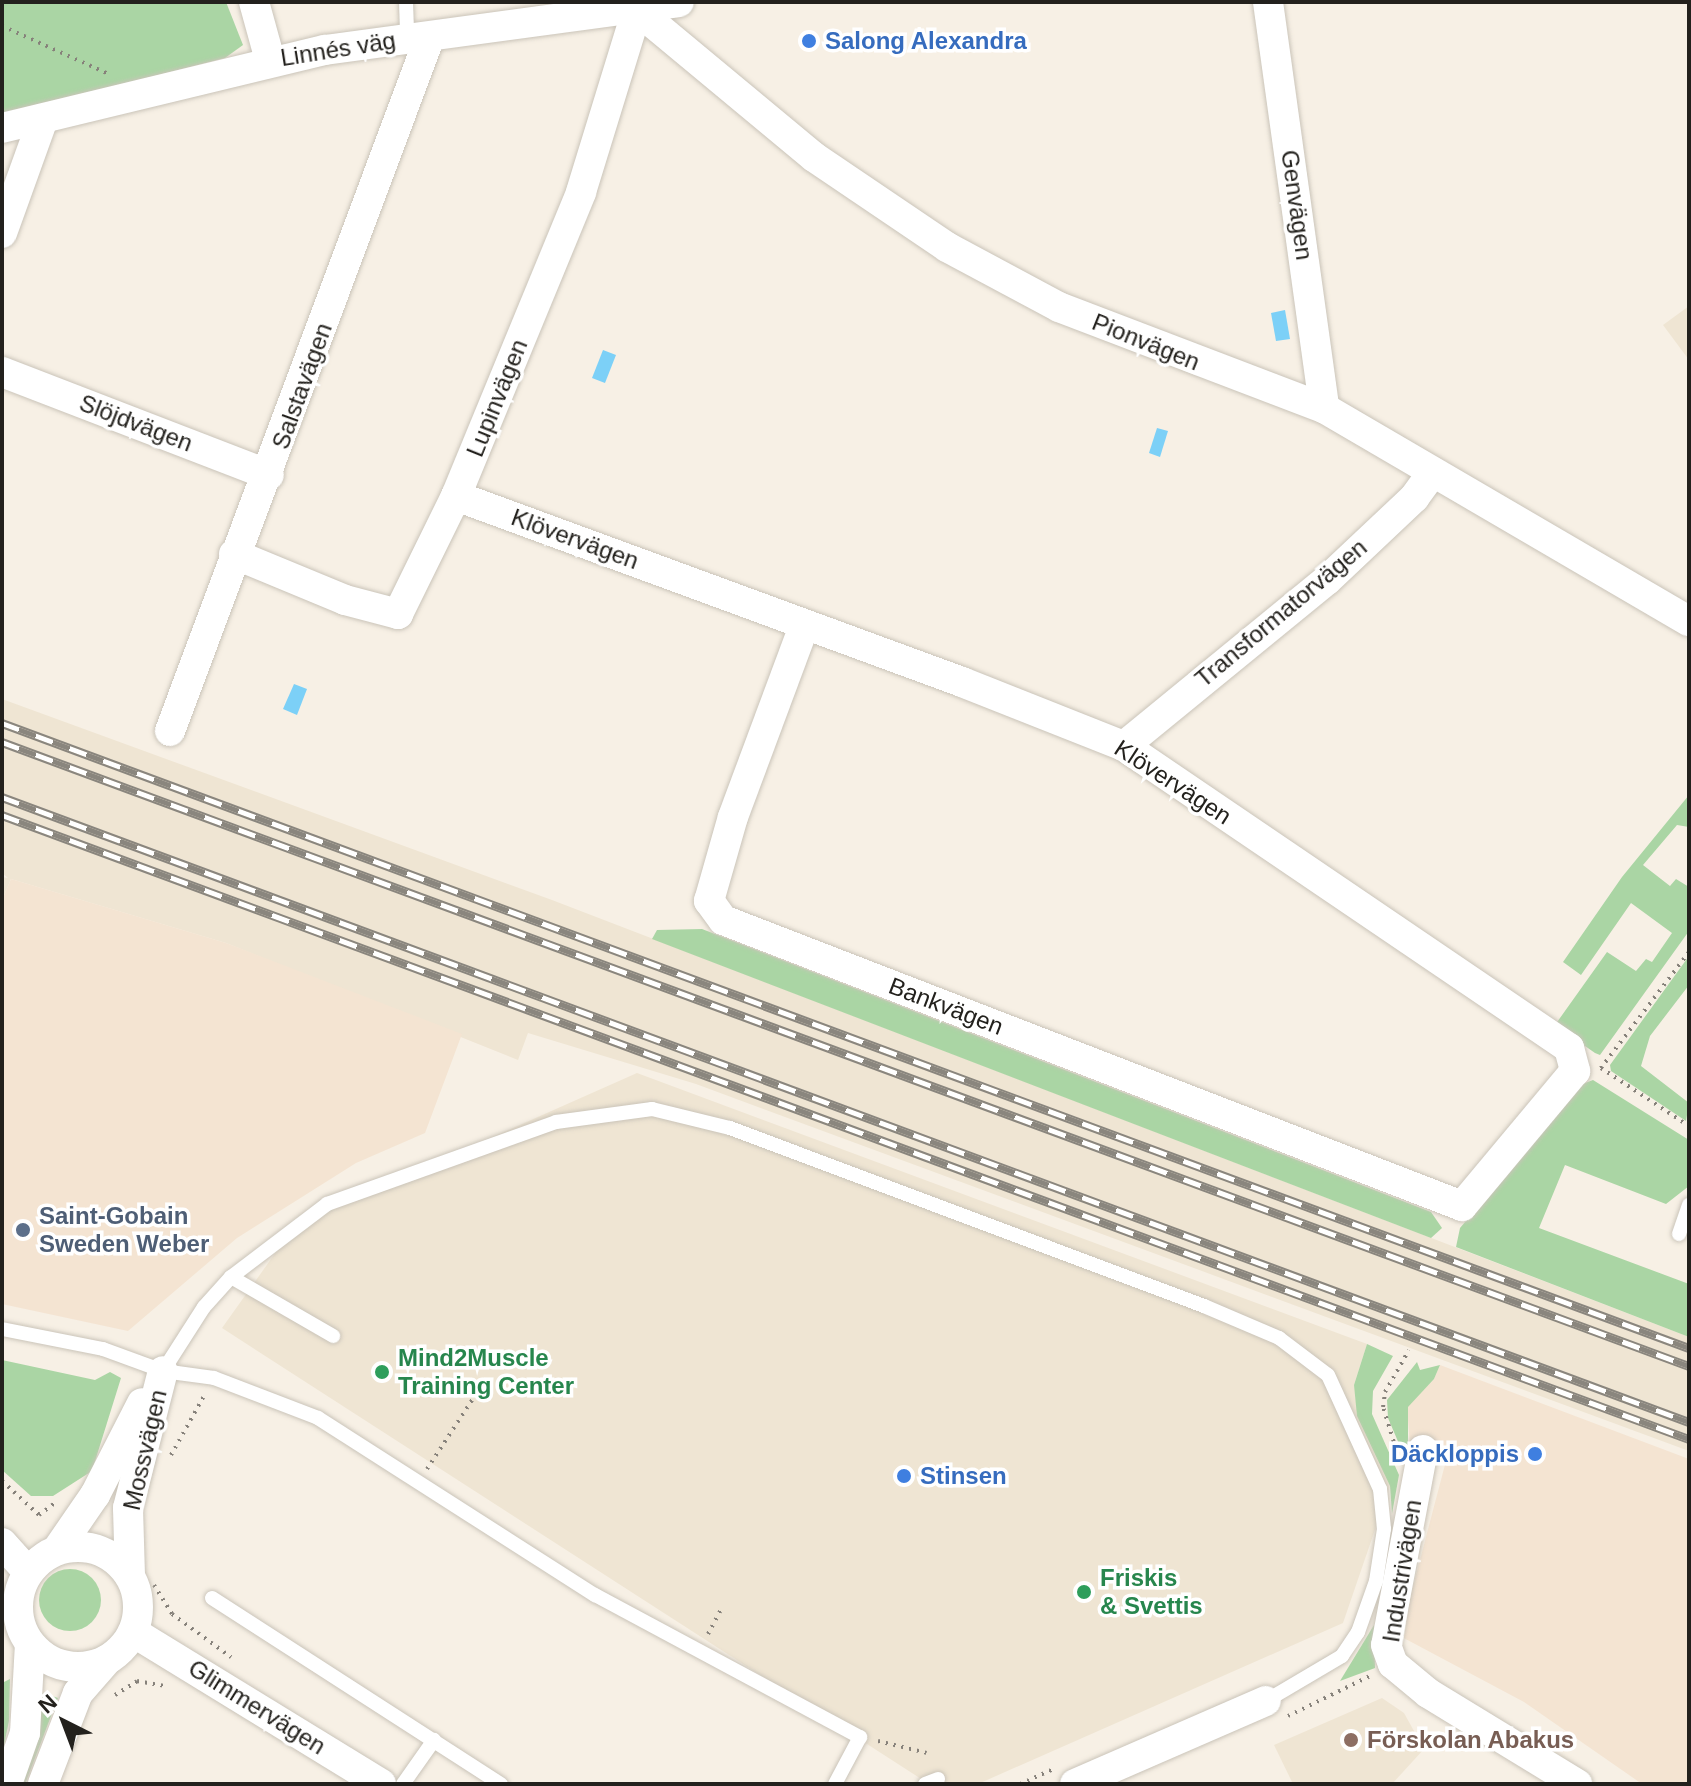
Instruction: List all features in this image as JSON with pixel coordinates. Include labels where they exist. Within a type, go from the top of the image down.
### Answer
[{"type":"street","points":[[254,2],[270,60]]},
{"type":"street","name":"Linnés väg","points":[[2,128],[270,60],[679,2]]},
{"type":"street","name":"Genvägen","points":[[1268,2],[1324,408]]},
{"type":"street","name":"Pionvägen","points":[[637,10],[814,157],[947,247],[1059,307],[1324,408],[1689,621]]},
{"type":"street","name":"Lupinvägen","points":[[234,554],[345,600],[398,614],[456,496],[581,192],[637,10]]},
{"type":"street","name":"Salstavägen","points":[[170,731],[234,554],[269,475],[418,38]]},
{"type":"street","points":[[2,233],[43,119]]},
{"type":"street","name":"Slöjdvägen","points":[[2,372],[269,475]]},
{"type":"street","name":"Transformatorvägen","points":[[1124,746],[1327,580],[1414,498],[1432,473]]},
{"type":"street","name":"Klövervägen","points":[[456,496],[1124,746],[1569,1048],[1575,1071],[1462,1206]]},
{"type":"street","name":"Bankvägen","points":[[804,626],[733,817],[709,901],[723,920],[1462,1206]]},
{"type":"street","name":"Mossvägen","points":[[28,1572],[57,1550],[95,1495],[130,1423],[163,1371]]},
{"type":"street","name":"Mossvägen","points":[[133,1632],[141,1579],[128,1508],[163,1371]]},
{"type":"street","name":"Industrivägen","points":[[1411,1452],[1386,1645],[1393,1664],[1428,1693],[1577,1784]]},
{"type":"street","points":[[2,1543],[28,1572],[17,1608],[30,1644],[25,1733],[7,1784]]},
{"type":"street","points":[[57,1550],[92,1548],[111,1557],[141,1579]]},
{"type":"street","points":[[43,1784],[78,1693],[133,1632]]},
{"type":"street","name":"Glimmervägen","points":[[133,1632],[381,1784]]},
{"type":"street","points":[[30,1644],[62,1665],[83,1668],[107,1660]]},
{"type":"street","points":[[1075,1784],[1266,1701]]},
{"type":"lane","points":[[406,2],[418,38]]},
{"type":"lane","name":"Mossvägen","points":[[163,1371],[204,1307],[231,1277],[327,1204],[388,1179],[556,1122],[652,1109],[730,1128],[1204,1306],[1279,1338],[1328,1375],[1380,1489],[1384,1529],[1376,1581],[1358,1632],[1342,1656],[1266,1701]]},
{"type":"lane","points":[[1679,1234],[1689,1205]]},
{"type":"lane","points":[[231,1277],[333,1336]]},
{"type":"lane","points":[[2,1329],[103,1349],[163,1371],[214,1378],[318,1418],[595,1595],[860,1737],[835,1784]]},
{"type":"lane","points":[[212,1598],[501,1784]]},
{"type":"lane","points":[[403,1784],[434,1740]]},
{"type":"path","points":[[2,26],[148,91]]},
{"type":"path","points":[[1689,952],[1601,1068],[1689,1126]]},
{"type":"path","points":[[1409,1350],[1385,1392],[1383,1407],[1411,1452]]},
{"type":"path","points":[[167,1462],[214,1378]]},
{"type":"path","points":[[418,1483],[476,1394]]},
{"type":"path","points":[[2,1481],[39,1515]]},
{"type":"path","points":[[141,1579],[172,1614]]},
{"type":"path","points":[[700,1649],[722,1608]]},
{"type":"path","points":[[105,1701],[137,1681],[167,1687]]},
{"type":"path","points":[[860,1737],[927,1753]]},
{"type":"shaded area","points":[[1689,306],[1689,360],[1663,325]]},
{"type":"shaded area","points":[[2,699],[552,900],[1689,1337],[1689,1451],[696,1084],[528,1033],[518,1060],[226,943],[11,879],[2,900],[2,877],[8,878],[2,873]]},
{"type":"shaded area","points":[[11,879],[226,943],[462,1034],[425,1133],[356,1163],[237,1238],[128,1331],[2,1304],[2,900]]},
{"type":"shaded area","name":"Stinsen","points":[[637,1073],[1367,1344],[1354,1385],[1390,1486],[1343,1623],[978,1784],[929,1784],[222,1328],[281,1245],[330,1209]]},
{"type":"shaded area","points":[[1440,1365],[1689,1459],[1689,1784],[1642,1784],[1524,1702],[1400,1636],[1447,1457],[1410,1446],[1407,1407],[1434,1379]]},
{"type":"shaded area","name":"Förskolan Abakus","points":[[1382,1698],[1404,1713],[1424,1749],[1392,1784],[1293,1784],[1274,1745]]},
{"type":"green space","points":[[2,2],[226,2],[243,45],[225,58],[2,115]]},
{"type":"green space","points":[[1689,795],[1689,827],[1677,825],[1643,865],[1670,886],[1676,879],[1689,887],[1689,931],[1600,1055],[1555,1025],[1607,952],[1636,971],[1646,959],[1652,962],[1672,933],[1631,903],[1581,975],[1563,962],[1622,877]]},
{"type":"green space","points":[[702,929],[1431,1212],[1442,1228],[1431,1238],[652,939],[657,930]]},
{"type":"green space","points":[[1689,956],[1689,985],[1650,1036],[1641,1066],[1689,1103],[1686,1121],[1611,1071],[1610,1065]]},
{"type":"green space","points":[[1593,1080],[1689,1140],[1689,1186],[1666,1204],[1565,1165],[1539,1228],[1689,1284],[1689,1337],[1456,1247],[1460,1228],[1580,1085]]},
{"type":"green space","points":[[1367,1344],[1393,1356],[1373,1391],[1372,1414],[1399,1475],[1392,1514],[1390,1486],[1357,1416],[1354,1385]]},
{"type":"green space","points":[[2,1360],[95,1380],[110,1372],[121,1378],[92,1471],[53,1496],[31,1496],[2,1470]]},
{"type":"green space","points":[[1417,1362],[1420,1370],[1440,1365],[1434,1379],[1408,1407],[1408,1465],[1388,1418],[1387,1400]]},
{"type":"green space","points":[[70,1569],[92,1578],[101,1600],[92,1622],[70,1631],[48,1622],[39,1600],[48,1578]]},
{"type":"green space","points":[[1374,1625],[1375,1668],[1340,1681]]},
{"type":"green space","points":[[10,1679],[9,1721],[2,1755],[2,1683]]},
{"type":"green space","points":[[43,1693],[58,1698],[25,1784],[15,1784]]},
{"type":"water","points":[[1285,310],[1290,339],[1276,341],[1271,313]]},
{"type":"water","points":[[603,350],[616,355],[605,383],[592,378]]},
{"type":"water","points":[[1157,428],[1168,431],[1160,457],[1149,453]]},
{"type":"water","points":[[294,684],[307,689],[297,715],[283,709]]},
{"type":"railway","points":[[2,723],[1689,1348]]},
{"type":"railway","points":[[2,742],[1689,1366]]},
{"type":"railway","points":[[2,797],[1689,1422]]},
{"type":"railway","points":[[2,815],[1689,1439]]},
{"type":"place","name":"Salong Alexandra","points":[[809,41]]},
{"type":"place","name":"Saint-Gobain Sweden Weber","points":[[23,1230]]},
{"type":"place","name":"Mind2Muscle Training Center","points":[[382,1372]]},
{"type":"place","name":"Däckloppis","points":[[1535,1454]]},
{"type":"place","name":"Stinsen","points":[[904,1476]]},
{"type":"place","name":"Friskis & Svettis","points":[[1084,1592]]},
{"type":"place","name":"Förskolan Abakus","points":[[1351,1740]]}]
